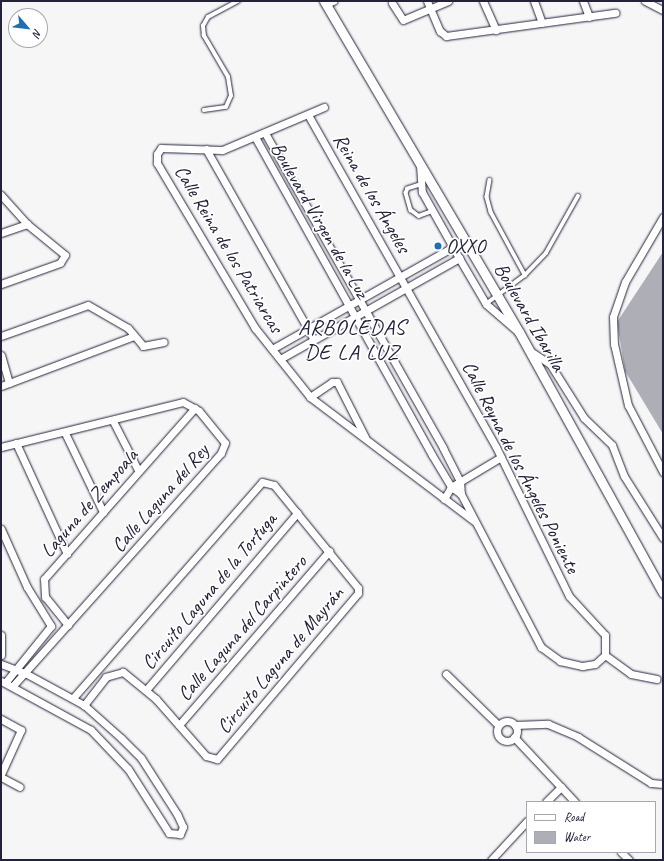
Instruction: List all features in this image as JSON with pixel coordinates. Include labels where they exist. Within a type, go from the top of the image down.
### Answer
[{"type":"street","points":[[427,1],[441,33],[446,36],[615,13]]},
{"type":"street","points":[[392,4],[403,20],[448,1]]},
{"type":"street","points":[[483,1],[496,30]]},
{"type":"street","points":[[534,1],[542,23]]},
{"type":"street","points":[[582,1],[589,17]]},
{"type":"street","points":[[645,1],[663,10]]},
{"type":"street","name":"Boulevard Ibarilla","points":[[328,2],[420,165],[530,351],[663,593]]},
{"type":"street","points":[[206,149],[222,150],[324,107]]},
{"type":"street","name":"Reina de los Ángeles","points":[[308,115],[407,288]]},
{"type":"street","name":"Boulevard Virgen de la Luz","points":[[265,133],[460,481]]},
{"type":"street","name":"Boulevard Virgen de la Luz","points":[[254,137],[350,305],[451,487]]},
{"type":"street","name":"Calle Reina de los Patriarcas","points":[[206,149],[164,148],[158,151],[158,163],[255,328],[310,397],[474,521]]},
{"type":"street","points":[[206,149],[314,338]]},
{"type":"street","points":[[420,165],[420,185],[432,211],[486,304],[519,332]]},
{"type":"street","points":[[1,195],[28,224],[64,252],[64,258],[60,263],[1,284]]},
{"type":"street","points":[[663,217],[625,282],[613,317],[614,344],[628,405],[663,472]]},
{"type":"street","points":[[1,234],[28,224]]},
{"type":"street","points":[[272,349],[453,248]]},
{"type":"street","points":[[280,359],[314,338],[459,258]]},
{"type":"street","name":"Calle Reyna de los Ángeles Poniente","points":[[407,288],[501,457],[569,596],[605,635],[605,655]]},
{"type":"street","points":[[1,336],[88,305],[96,307],[134,336],[143,346],[164,342]]},
{"type":"street","points":[[1,386],[134,336]]},
{"type":"street","points":[[530,351],[550,364],[584,418],[612,445],[624,476],[663,538]]},
{"type":"street","points":[[1,355],[9,382]]},
{"type":"street","points":[[310,397],[332,382],[337,382],[366,439]]},
{"type":"street","points":[[1,447],[65,434],[113,421],[165,404],[187,402],[196,408]]},
{"type":"street","name":"Laguna de Zempoala","points":[[68,625],[45,597],[42,588],[44,579],[138,470],[196,408]]},
{"type":"street","name":"Calle Laguna del Rey","points":[[13,686],[223,450],[223,437],[196,408]]},
{"type":"street","points":[[113,421],[138,470]]},
{"type":"street","points":[[65,434],[103,512]]},
{"type":"street","points":[[16,443],[67,554]]},
{"type":"street","points":[[444,499],[451,487],[501,457]]},
{"type":"street","points":[[460,481],[461,494],[474,521],[546,654],[582,666],[596,664],[605,655],[631,674],[657,679]]},
{"type":"street","name":"Circuito Laguna de Mayrán","points":[[73,698],[259,484],[274,485],[329,552],[358,593],[217,759],[206,756],[146,690],[125,673],[117,672],[106,677],[84,705]]},
{"type":"street","points":[[451,487],[461,494]]},
{"type":"street","name":"Circuito Laguna de la Tortuga","points":[[146,690],[297,513]]},
{"type":"street","points":[[1,529],[27,587],[51,623],[50,630],[17,669],[3,682],[76,720],[102,740],[142,787],[169,833],[180,834],[181,821],[153,775],[112,729],[84,705],[73,698],[17,669],[1,664]]},
{"type":"street","name":"Calle Laguna del Carpintero","points":[[179,725],[329,552]]},
{"type":"street","points":[[1,635],[1,655]]},
{"type":"street","points":[[446,674],[498,725],[500,738],[506,741],[514,737]]},
{"type":"street","points":[[1,719],[21,730],[1,776],[20,787]]},
{"type":"street","points":[[498,725],[507,720],[515,725],[548,724],[572,734],[652,783],[663,784]]},
{"type":"street","points":[[515,725],[514,737],[574,801]]},
{"type":"street","points":[[102,740],[112,729]]},
{"type":"street","points":[[547,801],[561,787]]},
{"type":"street","points":[[491,860],[526,822]]},
{"type":"lane","points":[[204,110],[226,107],[231,96],[228,77],[204,36],[203,26],[208,17],[238,1]]},
{"type":"lane","points":[[490,180],[487,197],[491,212],[525,275]]},
{"type":"lane","points":[[420,185],[408,189],[406,193],[411,210],[419,216],[432,211]]},
{"type":"lane","points":[[486,304],[525,275],[555,240],[578,196]]},
{"type":"water","points":[[663,252],[663,434],[625,371],[617,322]]},
{"type":"place","name":"OXXO","points":[[438,246]]},
{"type":"district","name":"ARBOLEDAS DE LA LUZ","points":[[352,340]]}]
